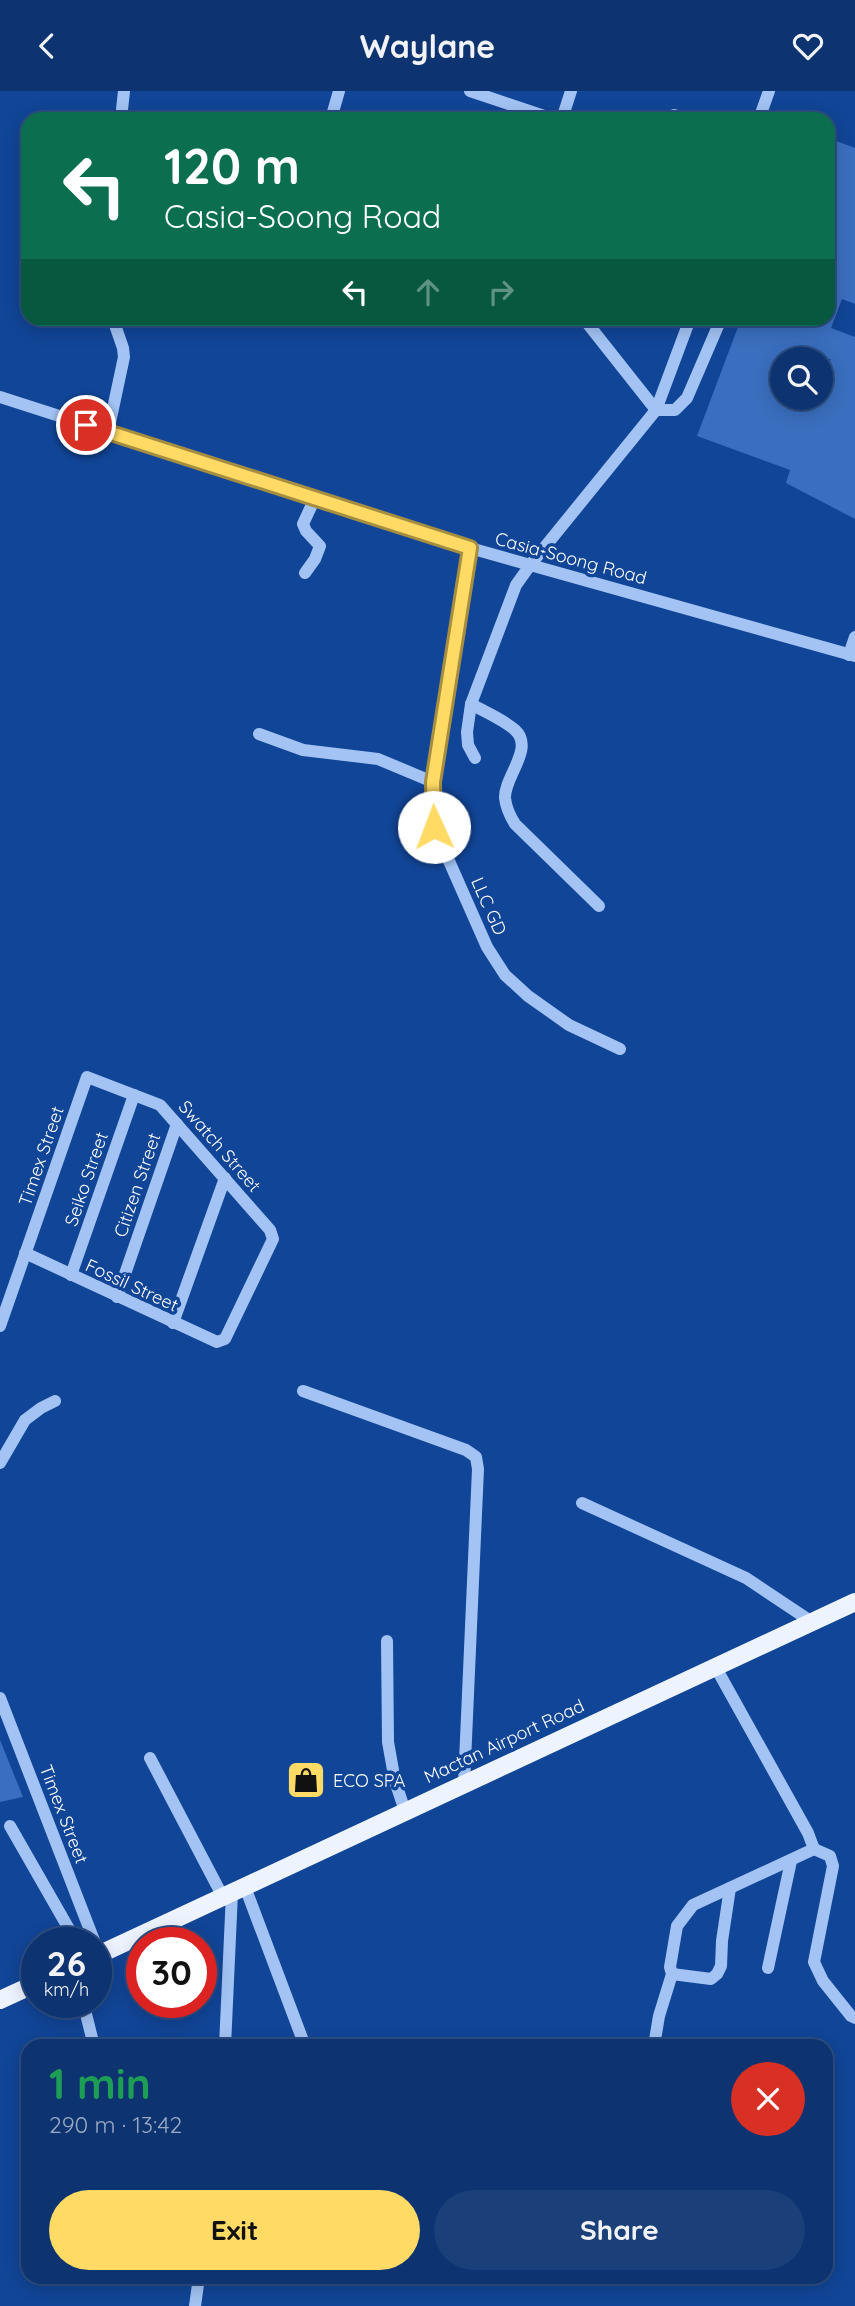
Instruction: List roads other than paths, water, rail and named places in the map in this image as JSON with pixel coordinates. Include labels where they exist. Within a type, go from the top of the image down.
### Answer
[{"type":"main road","name":"Mactan Airport Road","points":[[112,1944],[233,1892],[855,1602]]},
{"type":"main road","points":[[0,1998],[21,1989]]},
{"type":"street","points":[[122,112],[124,91]]},
{"type":"street","points":[[333,112],[339,91]]},
{"type":"street","points":[[470,91],[533,112]]},
{"type":"street","points":[[564,112],[571,91]]},
{"type":"street","points":[[762,112],[769,91]]},
{"type":"street","points":[[108,432],[124,357],[115,326]]},
{"type":"street","points":[[590,326],[656,410]]},
{"type":"street","points":[[475,758],[468,745],[467,732],[471,704],[516,585],[640,426],[656,410],[687,326]]},
{"type":"street","points":[[656,410],[675,410],[683,404],[718,326]]},
{"type":"street","name":"Casia-Soong Road","points":[[0,397],[470,548],[852,656]]},
{"type":"street","points":[[305,573],[320,546],[303,524],[315,498]]},
{"type":"street","name":"LLC GD","points":[[470,548],[433,782],[434,827],[487,947],[505,975],[528,996],[569,1025],[621,1049]]},
{"type":"street","points":[[852,656],[855,637]]},
{"type":"street","points":[[471,704],[516,731],[520,738],[522,747],[505,795],[507,810],[515,824],[599,906]]},
{"type":"street","points":[[259,734],[303,750],[378,759],[433,782]]},
{"type":"street","name":"Swatch Street","points":[[87,1077],[160,1105],[270,1230],[273,1239],[225,1339]]},
{"type":"street","name":"Timex Street","points":[[0,1326],[3,1306],[26,1253],[87,1077]]},
{"type":"street","name":"Seiko Street","points":[[71,1275],[134,1095]]},
{"type":"street","name":"Citizen Street","points":[[117,1297],[177,1124]]},
{"type":"street","points":[[173,1323],[225,1178]]},
{"type":"street","name":"Fossil Street","points":[[26,1253],[173,1323],[217,1342],[225,1339]]},
{"type":"street","points":[[303,1391],[466,1450],[476,1457],[478,1469],[464,1784]]},
{"type":"street","points":[[0,1463],[25,1420],[55,1401]]},
{"type":"street","points":[[582,1503],[746,1578],[812,1622]]},
{"type":"street","points":[[387,1641],[388,1742],[395,1781],[405,1811]]},
{"type":"street","points":[[715,1666],[808,1833],[814,1849],[830,1856],[833,1866],[814,1962],[823,1981],[855,2018]]},
{"type":"street","name":"Timex Street","points":[[0,1698],[88,1927]]},
{"type":"street","points":[[150,1758],[233,1892],[302,2039]]},
{"type":"street","points":[[10,1826],[68,1927]]},
{"type":"street","points":[[655,2039],[672,1974],[672,1953],[677,1926],[682,1917],[693,1905],[814,1849]]},
{"type":"street","points":[[768,1968],[791,1861]]},
{"type":"street","points":[[672,1974],[711,1979],[717,1974],[721,1966],[730,1888]]},
{"type":"street","points":[[225,2039],[233,1892]]},
{"type":"street","points":[[87,2018],[92,2039]]},
{"type":"street","points":[[195,2306],[198,2284]]},
{"type":"place","name":"ECO SPA","points":[[306,1780]]}]
